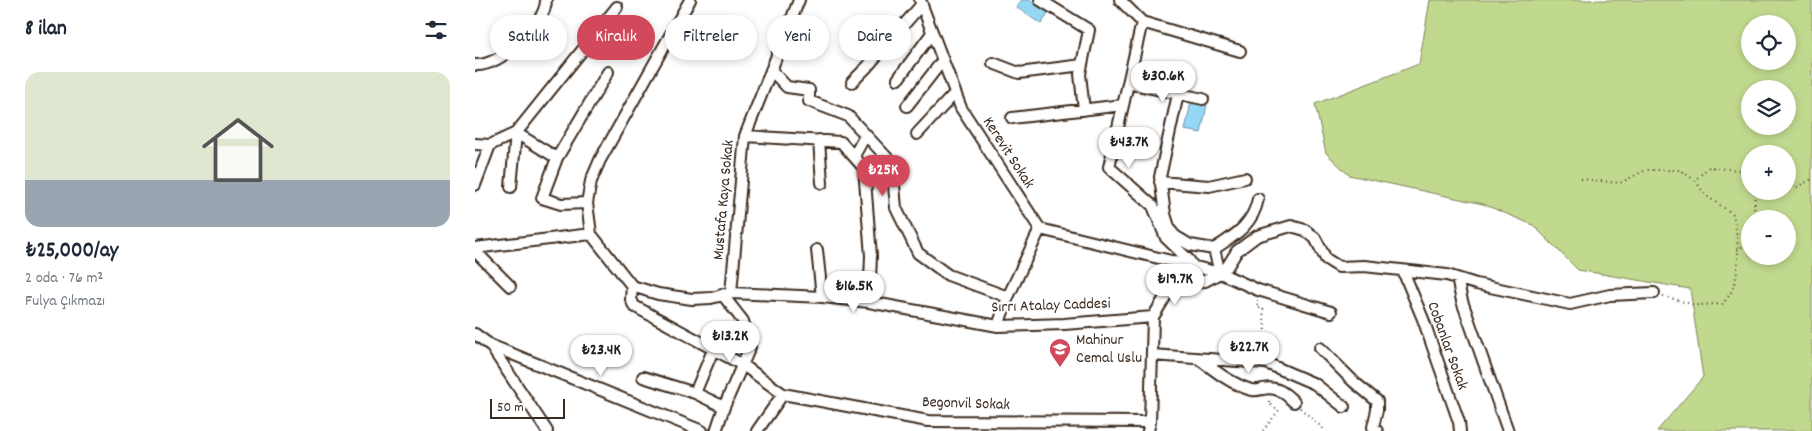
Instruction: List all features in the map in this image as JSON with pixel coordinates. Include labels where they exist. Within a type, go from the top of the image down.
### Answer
[{"type":"street","points":[[475,65],[493,63],[513,50],[538,22],[546,6],[546,0]]},
{"type":"street","points":[[690,0],[601,160],[591,182],[587,203],[591,234],[632,286],[631,299],[634,306],[743,365],[783,394],[757,431]]},
{"type":"street","name":"Mustafa Kaya Sokak","points":[[727,294],[745,136],[799,0]]},
{"type":"street","points":[[1040,0],[1089,30],[1080,74],[1084,110]]},
{"type":"street","points":[[1120,0],[1142,22],[1240,51]]},
{"type":"street","name":"Kerevit Sokak","points":[[851,82],[867,67],[921,2],[961,108],[1040,228]]},
{"type":"street","points":[[475,144],[490,145],[516,133],[617,7]]},
{"type":"street","points":[[1142,22],[1109,168],[1153,206],[1166,238],[1192,265]]},
{"type":"street","points":[[898,79],[933,33]]},
{"type":"street","points":[[907,106],[943,60]]},
{"type":"street","points":[[993,63],[1019,73],[1082,65]]},
{"type":"street","points":[[771,70],[787,87],[809,90],[809,101],[848,116],[892,163],[897,208],[918,253],[948,275],[1008,297]]},
{"type":"street","points":[[587,203],[561,204],[542,198],[557,158],[609,72]]},
{"type":"street","points":[[1128,83],[1203,99]]},
{"type":"street","points":[[917,134],[955,93]]},
{"type":"street","points":[[1177,94],[1160,178],[1165,214],[1175,236],[1190,245],[1214,249],[1239,233],[1248,223],[1255,211],[1258,200]]},
{"type":"street","points":[[1012,118],[1123,105]]},
{"type":"street","points":[[516,133],[557,158]]},
{"type":"street","points":[[511,187],[516,133]]},
{"type":"street","points":[[745,136],[841,142],[864,168],[871,256],[869,302]]},
{"type":"street","points":[[854,156],[865,136]]},
{"type":"street","points":[[819,140],[822,183]]},
{"type":"street","points":[[475,185],[490,145]]},
{"type":"street","points":[[1160,182],[1209,186],[1245,178]]},
{"type":"street","points":[[1153,317],[1167,294],[1184,283],[1205,281],[1220,273],[1227,267],[1237,251],[1257,236],[1291,226],[1305,230],[1315,238],[1325,259],[1339,267],[1364,266],[1447,275],[1493,288],[1570,304],[1611,295],[1654,293]]},
{"type":"street","points":[[998,326],[1008,297],[1040,228],[1220,273],[1258,290],[1331,312]]},
{"type":"street","points":[[475,250],[591,234]]},
{"type":"street","points":[[1214,249],[1220,273]]},
{"type":"street","points":[[475,250],[510,286]]},
{"type":"street","points":[[817,250],[822,297]]},
{"type":"street","points":[[1184,283],[1192,265]]},
{"type":"street","name":"Cobanlar Sokak","points":[[1403,271],[1423,319],[1459,422],[1460,431]]},
{"type":"street","points":[[1457,278],[1461,301],[1508,431]]},
{"type":"street","name":"Sırrı Atalay Caddesi","points":[[632,286],[658,294],[692,299],[711,298],[727,294],[822,297],[869,302],[998,326],[1064,324],[1153,317]]},
{"type":"street","points":[[716,431],[749,347],[743,321],[727,294]]},
{"type":"street","name":"Begonvil Sokak","points":[[783,394],[928,420],[1149,426],[1153,317]]},
{"type":"street","points":[[475,334],[490,345],[702,431]]},
{"type":"street","points":[[490,345],[547,431]]},
{"type":"street","points":[[1320,348],[1354,382],[1377,401],[1373,427],[1377,431]]},
{"type":"street","points":[[695,393],[713,350]]},
{"type":"street","points":[[1152,355],[1266,363],[1315,384],[1344,407]]},
{"type":"street","points":[[1198,359],[1223,376],[1253,391],[1277,388],[1294,402]]},
{"type":"street","points":[[643,377],[695,393],[724,407]]},
{"type":"path","points":[[1695,180],[1709,168],[1741,171]]},
{"type":"path","points":[[1581,179],[1620,183],[1646,170],[1681,170],[1695,180],[1705,195],[1733,214],[1737,234],[1737,268],[1733,289],[1723,304],[1695,305],[1654,293]]},
{"type":"path","points":[[1796,187],[1812,179]]},
{"type":"path","points":[[1737,250],[1741,248]]},
{"type":"path","points":[[1258,290],[1257,308],[1263,308],[1265,327],[1261,363]]},
{"type":"path","points":[[1294,402],[1327,431]]},
{"type":"path","points":[[1263,431],[1279,410],[1269,404]]},
{"type":"green space","points":[[1430,0],[1812,0],[1812,431],[1657,431],[1703,377],[1690,289],[1578,270],[1533,225],[1483,204],[1349,175],[1326,153],[1315,104],[1419,64]]},
{"type":"water","points":[[1022,0],[1030,0],[1049,13],[1041,24],[1016,7]]},
{"type":"water","points":[[1191,102],[1207,105],[1201,133],[1185,130]]},
{"type":"place","name":"Mahinur Cemal Uslu","points":[[1060,368]]}]
